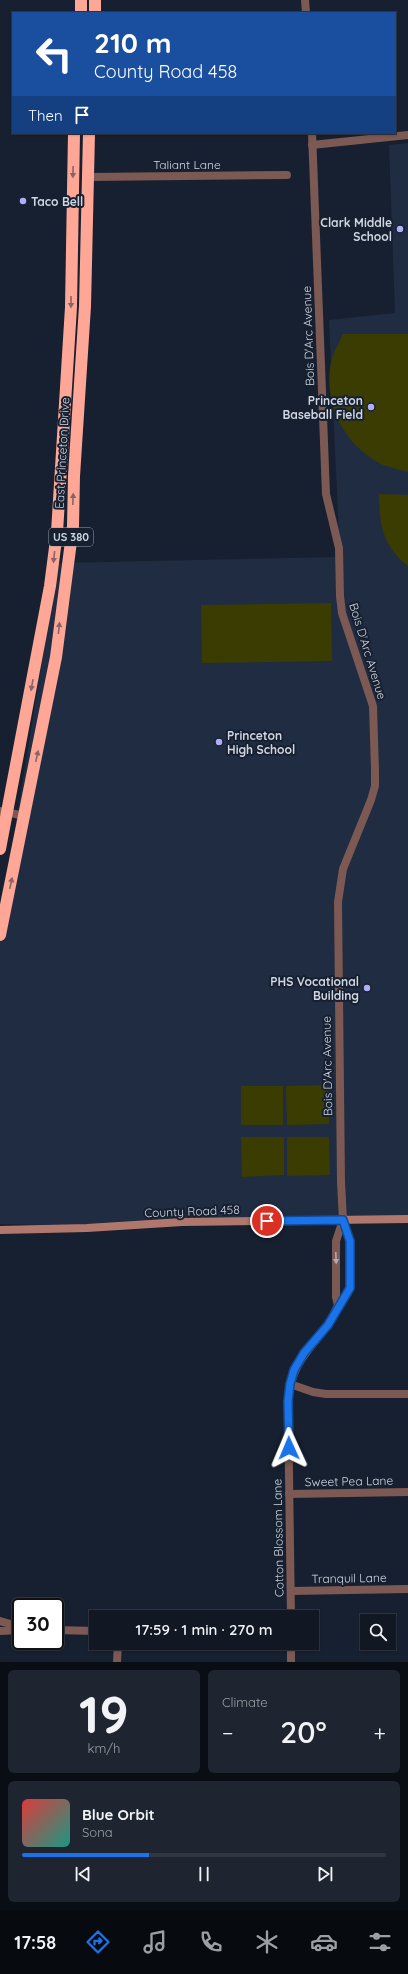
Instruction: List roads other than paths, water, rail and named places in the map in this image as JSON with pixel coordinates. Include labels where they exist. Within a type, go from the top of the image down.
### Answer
[{"type":"highway","points":[[81,0],[81,12]]},
{"type":"highway","points":[[95,0],[95,12]]},
{"type":"highway","name":"East Princeton Drive","points":[[0,849],[4,812],[50,586],[57,532],[71,307],[74,134]]},
{"type":"highway","name":"East Princeton Drive","points":[[0,935],[56,657],[73,526],[74,476],[86,306],[86,199],[89,134]]},
{"type":"highway","points":[[73,198],[86,199]]},
{"type":"highway","points":[[37,655],[56,657]]},
{"type":"street","points":[[305,0],[306,12]]},
{"type":"street","name":"Bois D'Arc Avenue","points":[[312,134],[326,494],[339,548],[340,596],[342,613],[373,706],[375,770],[375,786],[371,800],[343,869],[338,902],[343,1220]]},
{"type":"street","points":[[312,145],[408,135]]},
{"type":"street","name":"Taliant Lane","points":[[87,177],[287,175]]},
{"type":"street","points":[[4,812],[24,816]]},
{"type":"street","name":"County Road 458","points":[[0,1230],[87,1228],[182,1222],[408,1219]]},
{"type":"street","points":[[338,1305],[336,1297],[336,1241],[343,1220]]},
{"type":"street","name":"Cotton Blossom Lane","points":[[291,1610],[288,1401],[290,1384],[298,1362],[328,1325],[338,1305],[348,1293],[351,1282],[350,1241],[343,1220]]},
{"type":"street","points":[[290,1384],[314,1392],[326,1394],[408,1394]]},
{"type":"street","name":"Sweet Pea Lane","points":[[290,1494],[408,1492]]},
{"type":"street","name":"Tranquil Lane","points":[[291,1591],[408,1588]]},
{"type":"street","points":[[0,1621],[12,1625]]},
{"type":"street","points":[[0,1631],[12,1629]]},
{"type":"street","points":[[64,1630],[89,1631]]},
{"type":"street","points":[[117,1662],[118,1650]]},
{"type":"street","points":[[291,1650],[291,1662]]},
{"type":"place","name":"Taco Bell","points":[[23,201]]},
{"type":"place","name":"Clark Middle School","points":[[400,229]]},
{"type":"place","name":"Princeton Baseball Field","points":[[371,407]]},
{"type":"place","name":"Princeton High School","points":[[219,742]]},
{"type":"place","name":"PHS Vocational Building","points":[[367,988]]}]
